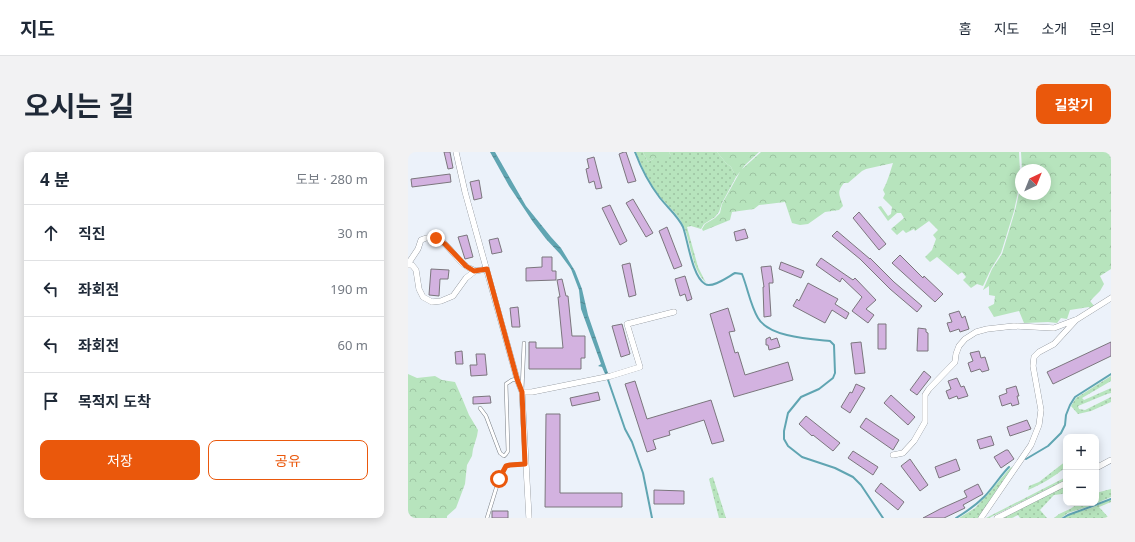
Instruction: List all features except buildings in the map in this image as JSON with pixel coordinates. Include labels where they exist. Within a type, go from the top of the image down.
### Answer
[{"type":"street","points":[[456,152],[467,199],[517,379],[522,392],[529,518]]},
{"type":"street","points":[[474,271],[466,266],[445,244],[436,238],[427,237],[421,240],[418,249],[408,265],[412,265],[416,270],[419,289],[423,297],[432,302],[441,301],[453,296],[466,278],[474,271],[487,269]]},
{"type":"street","points":[[893,456],[903,453],[914,441],[925,422],[925,395],[955,362],[959,346],[965,339],[976,332],[987,329],[1014,326],[1054,328],[1076,320],[1111,298]]},
{"type":"street","points":[[522,392],[532,392],[608,377],[640,367],[627,324],[674,312]]},
{"type":"street","points":[[981,518],[1031,444],[1039,425],[1041,410],[1033,366],[1034,357],[1038,352],[1054,344],[1076,320]]},
{"type":"street","points":[[1099,466],[1111,460]]},
{"type":"street","points":[[996,518],[1063,484]]},
{"type":"lane","points":[[522,392],[524,343]]},
{"type":"lane","points":[[480,408],[486,416],[500,453],[504,456],[508,451],[506,384],[517,379]]},
{"type":"lane","points":[[487,518],[499,479],[506,466],[525,464]]},
{"type":"green space","points":[[636,152],[643,152],[648,162],[655,158],[671,156],[669,152],[717,152],[731,167],[736,177],[722,203],[719,212],[715,217],[704,224],[701,229],[691,226],[687,227],[698,267],[706,283],[697,271],[687,234],[682,223],[654,188]]},
{"type":"green space","points":[[643,152],[669,152],[671,156],[659,161],[655,158],[648,162]]},
{"type":"green space","points":[[717,152],[759,152],[745,165],[736,177],[731,167]]},
{"type":"green space","points":[[761,152],[1019,152],[1020,164],[1015,164],[1015,200],[1016,200],[1001,253],[983,286],[977,284],[971,288],[963,280],[966,277],[962,272],[958,275],[937,257],[930,262],[925,257],[932,250],[936,239],[933,235],[938,230],[929,221],[915,231],[914,229],[906,233],[903,230],[897,235],[891,229],[904,218],[901,213],[897,213],[888,221],[878,207],[881,206],[888,216],[891,214],[892,207],[883,198],[885,194],[883,190],[888,180],[893,163],[866,169],[848,183],[844,183],[839,192],[843,206],[839,210],[825,212],[808,224],[800,225],[792,223],[785,202],[759,205],[754,209],[732,212],[730,220],[703,231],[702,229],[705,224],[720,213],[722,204],[741,170]]},
{"type":"green space","points":[[1021,152],[1111,152],[1111,269],[1100,276],[1104,284],[1100,291],[1090,301],[1095,307],[1090,310],[1089,307],[1070,310],[1067,319],[1061,318],[1057,323],[1024,323],[1019,311],[994,317],[988,307],[994,304],[995,296],[989,295],[989,286],[983,290],[992,269],[1002,254],[1017,200],[1051,200],[1051,164],[1022,164]]},
{"type":"green space","points":[[408,374],[417,378],[435,376],[442,380],[455,382],[469,415],[478,430],[472,456],[467,465],[465,484],[456,508],[447,516],[447,518],[408,518]]},
{"type":"green space","points":[[1111,376],[1111,381],[1082,398],[1084,400],[1111,388],[1111,393],[1078,406],[1079,409],[1085,410],[1111,397],[1111,402],[1091,411],[1078,414],[1071,406],[1076,398]]},
{"type":"green space","points":[[1063,463],[1063,469],[1061,471],[1048,480],[1028,490],[1029,486],[1039,482]]},
{"type":"green space","points":[[1014,466],[979,518],[959,518],[975,508],[1010,468]]},
{"type":"green space","points":[[713,477],[726,518],[719,518],[709,479]]},
{"type":"green space","points":[[1063,479],[1063,481],[989,518],[986,518]]},
{"type":"green space","points":[[1063,487],[1063,493],[1054,495],[1040,510],[1047,518],[1020,518],[1018,515],[1012,518],[1002,518]]},
{"type":"green space","points":[[1111,489],[1111,497],[1099,502],[1099,492]]},
{"type":"green space","points":[[1111,499],[1111,502],[1099,507],[1109,518],[1064,518],[1068,515],[1099,506],[1099,504]]},
{"type":"green space","points":[[1074,506],[1090,506],[1068,513],[1061,518],[1054,518]]},
{"type":"water","points":[[490,152],[495,152],[526,206],[561,248],[575,271],[608,373],[605,374],[602,367],[598,366],[601,364],[581,309],[579,290],[571,269],[533,222],[509,186]]},
{"type":"waterway","points":[[635,152],[653,188],[683,227],[697,274],[705,284],[712,285],[735,273],[742,274],[753,307],[758,318],[763,324],[780,333],[801,338],[830,341],[834,345],[835,373],[833,378],[819,389],[801,397],[788,413],[784,431],[784,439],[788,446],[802,457],[835,468],[853,477],[861,485],[883,518]]},
{"type":"waterway","points":[[606,374],[625,429],[632,442],[643,473],[652,518]]},
{"type":"waterway","points":[[1026,459],[1048,446],[1061,433],[1065,425],[1066,415],[1075,397],[1111,374]]},
{"type":"waterway","points":[[956,518],[978,503],[1009,467]]},
{"type":"waterway","points":[[1063,518],[1111,499]]},
{"type":"route","points":[[436,238],[445,244],[466,266],[474,271],[487,269],[517,379],[522,392],[525,464],[506,466],[499,479]]}]
